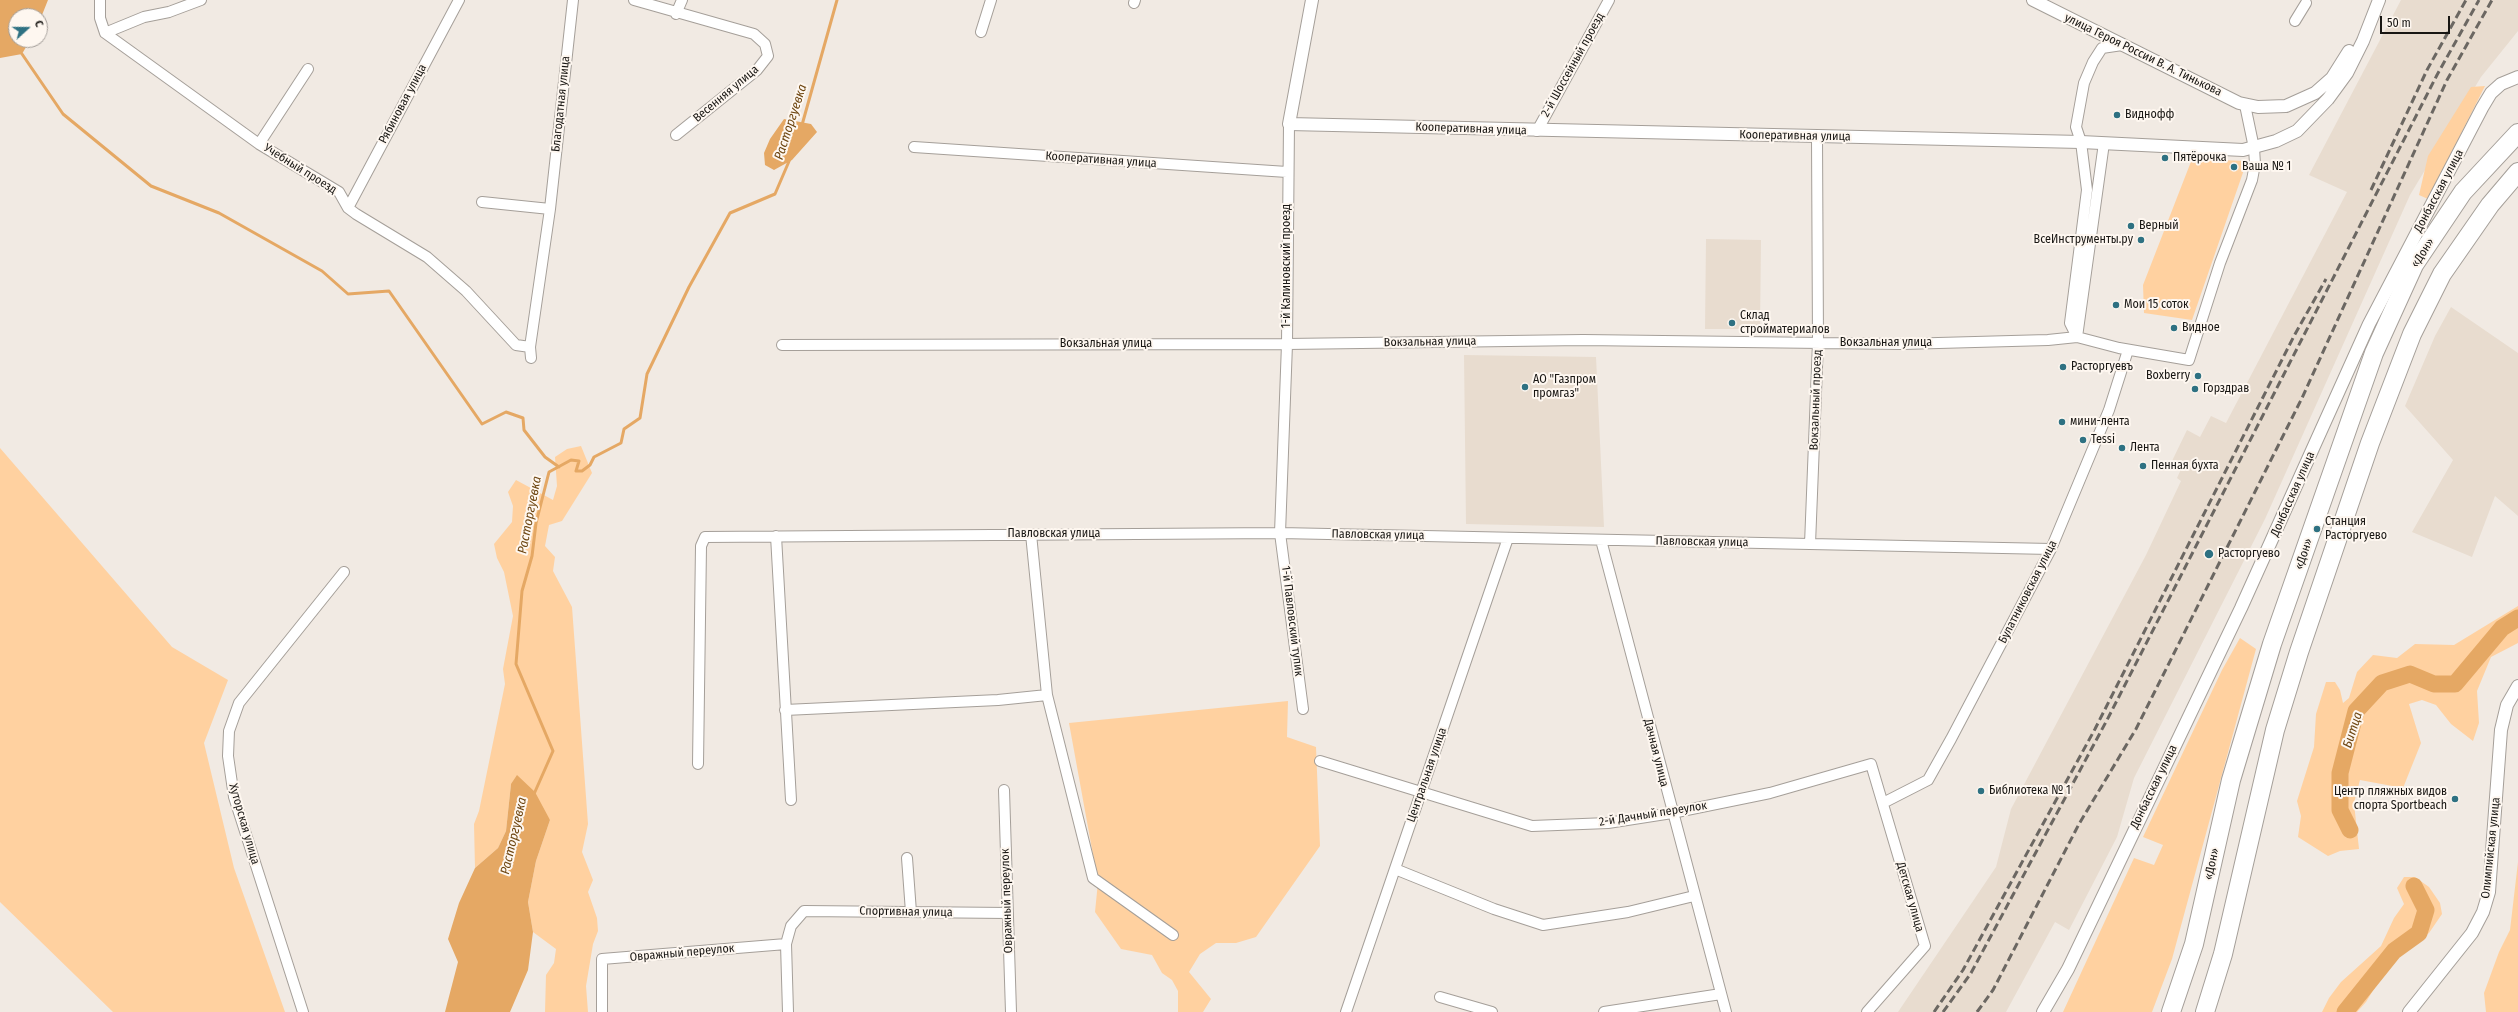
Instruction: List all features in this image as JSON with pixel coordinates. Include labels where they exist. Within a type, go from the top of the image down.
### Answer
[{"type":"highway","name":"«Дон»","points":[[2171,1012],[2194,944],[2231,780],[2272,644],[2374,353],[2414,265],[2463,192],[2518,133]]},
{"type":"highway","points":[[2205,1012],[2223,954],[2275,730],[2299,652],[2370,443],[2412,334],[2442,274],[2490,205],[2518,172]]},
{"type":"street","points":[[100,0],[100,18],[105,33],[144,17],[169,12],[201,0]]},
{"type":"street","name":"Рябиновая улица","points":[[348,208],[459,0]]},
{"type":"street","name":"Благодатная улица","points":[[531,358],[530,347],[550,208],[573,0]]},
{"type":"street","name":"Весенняя улица","points":[[634,0],[676,14],[754,34],[765,44],[768,56],[757,70],[676,135]]},
{"type":"street","points":[[676,14],[682,0]]},
{"type":"street","points":[[981,32],[991,0]]},
{"type":"street","name":"1-й Калиновский проезд","points":[[1280,533],[1286,344],[1287,172],[1289,124],[1312,0]]},
{"type":"street","name":"2-й Шоссейный проезд","points":[[1537,131],[1609,0]]},
{"type":"street","name":"улица Героя России В. А. Тинькова","points":[[2034,0],[2232,99],[2245,105],[2264,108],[2286,106],[2315,93],[2332,78],[2345,59],[2370,0]]},
{"type":"street","name":"Кооперативная улица","points":[[1289,124],[1537,131],[2081,142],[2230,150],[2254,148],[2297,131],[2328,98],[2346,73],[2363,41],[2379,0]]},
{"type":"street","points":[[2295,21],[2306,3]]},
{"type":"street","name":"Учебный проезд","points":[[105,33],[259,144],[339,192],[348,208],[427,256],[466,291],[516,345],[530,347]]},
{"type":"street","points":[[2122,45],[2102,48],[2084,83],[2076,127],[2081,142],[2087,190],[2070,323],[2077,337],[2128,350],[2189,360],[2220,262],[2252,180],[2255,164],[2254,148],[2245,105]]},
{"type":"street","points":[[259,144],[308,69]]},
{"type":"street","name":"Донбасская улица","points":[[2043,1012],[2068,969],[2241,608],[2369,324],[2491,93],[2502,84],[2518,77]]},
{"type":"street","name":"Вокзальный проезд","points":[[1810,544],[1818,342],[1817,137]]},
{"type":"street","points":[[2077,337],[2104,143]]},
{"type":"street","name":"Кооперативная улица","points":[[914,147],[1287,172]]},
{"type":"street","points":[[482,202],[550,208]]},
{"type":"street","name":"Вокзальная улица","points":[[782,345],[1286,344],[1583,340],[1902,344],[2048,340],[2077,337]]},
{"type":"street","name":"Булатниковская улица","points":[[1883,803],[1928,780],[2051,549],[2109,410],[2128,350]]},
{"type":"street","name":"Павловская улица","points":[[698,764],[701,546],[705,537],[1280,533],[2051,549]]},
{"type":"street","name":"1-й Павловский тупик","points":[[1280,533],[1303,709]]},
{"type":"street","points":[[1031,534],[1047,694],[1092,878],[1173,935]]},
{"type":"street","points":[[776,536],[791,800]]},
{"type":"street","name":"Центральная улица","points":[[1346,1012],[1508,538]]},
{"type":"street","name":"Дачная улица","points":[[1601,540],[1672,813],[1726,1012]]},
{"type":"street","name":"Хуторская улица","points":[[303,1012],[234,797],[228,756],[229,731],[239,704],[344,572]]},
{"type":"street","name":"Олимпийская улица","points":[[2409,1012],[2472,933],[2483,912],[2489,892],[2501,730],[2507,705],[2518,686]]},
{"type":"street","points":[[785,710],[998,700],[1047,694]]},
{"type":"street","name":"2-й Дачный переулок","points":[[1320,761],[1532,826],[1608,823],[1672,813],[1770,793],[1871,764]]},
{"type":"street","name":"Детская улица","points":[[1867,1012],[1925,946],[1871,764]]},
{"type":"street","name":"Овражный переулок","points":[[1004,790],[1011,1012]]},
{"type":"street","points":[[907,858],[911,912]]},
{"type":"street","points":[[1395,869],[1494,909],[1543,925],[1628,912],[1694,896]]},
{"type":"street","name":"Спортивная улица","points":[[786,944],[791,926],[804,910],[1008,913]]},
{"type":"street","points":[[786,944],[788,1012]]},
{"type":"street","name":"Овражный переулок","points":[[602,1012],[602,959],[786,944]]},
{"type":"street","points":[[1604,1012],[1721,994]]},
{"type":"street","points":[[1440,997],[1492,1012]]},
{"type":"shaded area","points":[[2401,0],[2518,0],[2518,31],[2481,77],[2410,195],[2265,519],[2134,778],[2117,837],[2069,930],[2055,922],[2006,1012],[1898,1012],[1996,867],[2011,809],[2146,555],[2181,481],[2177,478],[2182,467],[2172,461],[2187,430],[2200,437],[2211,416],[2226,423],[2347,192],[2309,175]]},
{"type":"shaded area","points":[[2485,86],[2428,199],[2419,195],[2428,156],[2471,87]]},
{"type":"shaded area","points":[[2192,159],[2247,161],[2192,320],[2144,313],[2143,285]]},
{"type":"shaded area","points":[[1706,239],[1761,240],[1760,329],[1705,329]]},
{"type":"shaded area","points":[[2451,307],[2518,353],[2518,516],[2495,496],[2472,557],[2412,532],[2453,460],[2405,406],[2435,336]]},
{"type":"shaded area","points":[[1464,355],[1596,357],[1604,527],[1466,524]]},
{"type":"shaded area","points":[[581,446],[592,473],[562,521],[549,525],[545,546],[555,557],[553,571],[572,607],[588,824],[582,852],[593,880],[588,892],[597,918],[598,931],[593,944],[586,986],[588,1012],[545,1012],[546,975],[554,963],[556,949],[533,932],[528,902],[536,861],[550,820],[511,784],[506,831],[498,848],[475,868],[474,824],[479,811],[505,684],[503,669],[513,616],[504,572],[497,558],[494,544],[512,522],[513,506],[508,492],[516,480],[553,500],[557,486],[555,457],[567,449]]},
{"type":"shaded area","points":[[0,448],[172,647],[228,680],[204,743],[234,868],[285,1012],[113,1012],[0,902]]},
{"type":"shaded area","points":[[2518,606],[2518,643],[2491,657],[2477,691],[2479,723],[2473,741],[2451,724],[2436,705],[2422,700],[2409,704],[2421,743],[2403,788],[2360,780],[2354,803],[2359,849],[2340,851],[2328,856],[2298,837],[2301,816],[2297,801],[2314,747],[2316,714],[2326,682],[2335,682],[2340,690],[2343,703],[2349,698],[2357,672],[2373,655],[2397,658],[2415,644],[2454,645]]},
{"type":"shaded area","points":[[2240,638],[2256,649],[2172,959],[2152,1012],[2063,1012],[2134,858],[2154,865],[2163,845],[2143,837],[2222,670]]},
{"type":"shaded area","points":[[1288,701],[1287,737],[1316,747],[1320,846],[1256,937],[1236,943],[1216,943],[1200,954],[1189,972],[1211,999],[1203,1012],[1178,1012],[1178,991],[1172,980],[1162,973],[1152,955],[1121,949],[1095,912],[1098,882],[1069,723]]},
{"type":"shaded area","points":[[2518,862],[2518,1012],[2486,1012],[2484,993],[2499,952],[2510,930]]},
{"type":"shaded area","points":[[2404,877],[2415,877],[2429,887],[2440,903],[2442,914],[2429,933],[2403,951],[2385,971],[2366,1002],[2357,1012],[2322,1012],[2329,998],[2341,982],[2381,946],[2394,918],[2404,904],[2397,888]]},
{"type":"water","points":[[0,0],[48,0],[45,8],[8,8],[8,48],[25,48],[22,54],[0,58]]},
{"type":"water","points":[[784,119],[811,124],[817,132],[792,160],[774,170],[765,165],[764,153],[770,139]]},
{"type":"water","points":[[517,775],[535,792],[550,820],[536,861],[528,902],[533,932],[528,970],[510,1012],[445,1012],[458,962],[448,939],[459,903],[475,868],[498,848],[506,831],[511,784]]},
{"type":"waterway","name":"Расторгуевка","points":[[802,125],[837,0]]},
{"type":"waterway","points":[[22,54],[63,114],[151,186],[219,213],[322,271],[348,294],[389,291],[482,424],[506,412],[523,418],[524,430],[545,457],[559,467]]},
{"type":"waterway","name":"Расторгуевка","points":[[534,794],[553,751],[516,664],[522,591],[532,556],[536,523],[549,472],[571,460],[579,461],[576,471],[582,471],[590,465],[594,457],[621,443],[624,429],[640,418],[647,374],[689,287],[730,213],[775,194],[790,159]]},
{"type":"waterway","name":"Битца","points":[[2350,830],[2340,810],[2340,773],[2356,711],[2382,683],[2410,674],[2434,684],[2455,684],[2502,628],[2518,618]]},
{"type":"waterway","name":"Битца","points":[[2516,620],[2518,624]]},
{"type":"waterway","name":"Битца","points":[[2345,1012],[2394,951],[2419,933],[2426,910],[2414,886]]},
{"type":"railway","points":[[2371,190],[2427,70],[2466,0]]},
{"type":"railway","points":[[1943,1012],[1971,973],[2107,720],[2437,75],[2479,0]]},
{"type":"railway","points":[[1977,1012],[1993,990],[2079,824],[2136,729],[2302,398],[2447,80],[2492,0]]},
{"type":"railway","points":[[1934,1012],[1963,970],[2095,729],[2294,336],[2326,279]]},
{"type":"place","name":"Виднофф","points":[[2117,115]]},
{"type":"place","name":"Пятёрочка","points":[[2165,158]]},
{"type":"place","name":"Ваша № 1","points":[[2234,167]]},
{"type":"place","name":"Верный","points":[[2131,226]]},
{"type":"place","name":"ВсеИнструменты.ру","points":[[2141,240]]},
{"type":"place","name":"Мои 15 соток","points":[[2116,305]]},
{"type":"place","name":"Склад стройматериалов","points":[[1732,323]]},
{"type":"place","name":"Видное","points":[[2174,328]]},
{"type":"place","name":"Расторгуевъ","points":[[2063,367]]},
{"type":"place","name":"Boxberry","points":[[2198,376]]},
{"type":"place","name":"АО \"Газпром промгаз\"","points":[[1525,387]]},
{"type":"place","name":"Горздрав","points":[[2195,389]]},
{"type":"place","name":"мини-лента","points":[[2062,422]]},
{"type":"place","name":"Tessi","points":[[2083,440]]},
{"type":"place","name":"Лента","points":[[2122,448]]},
{"type":"place","name":"Пенная бухта","points":[[2143,466]]},
{"type":"place","name":"Станция Расторгуево","points":[[2317,529]]},
{"type":"place","name":"Расторгуево","points":[[2209,554]]},
{"type":"place","name":"Библиотека № 1","points":[[1981,791]]},
{"type":"place","name":"Центр пляжных видов спорта Sportbeach","points":[[2455,799]]}]
